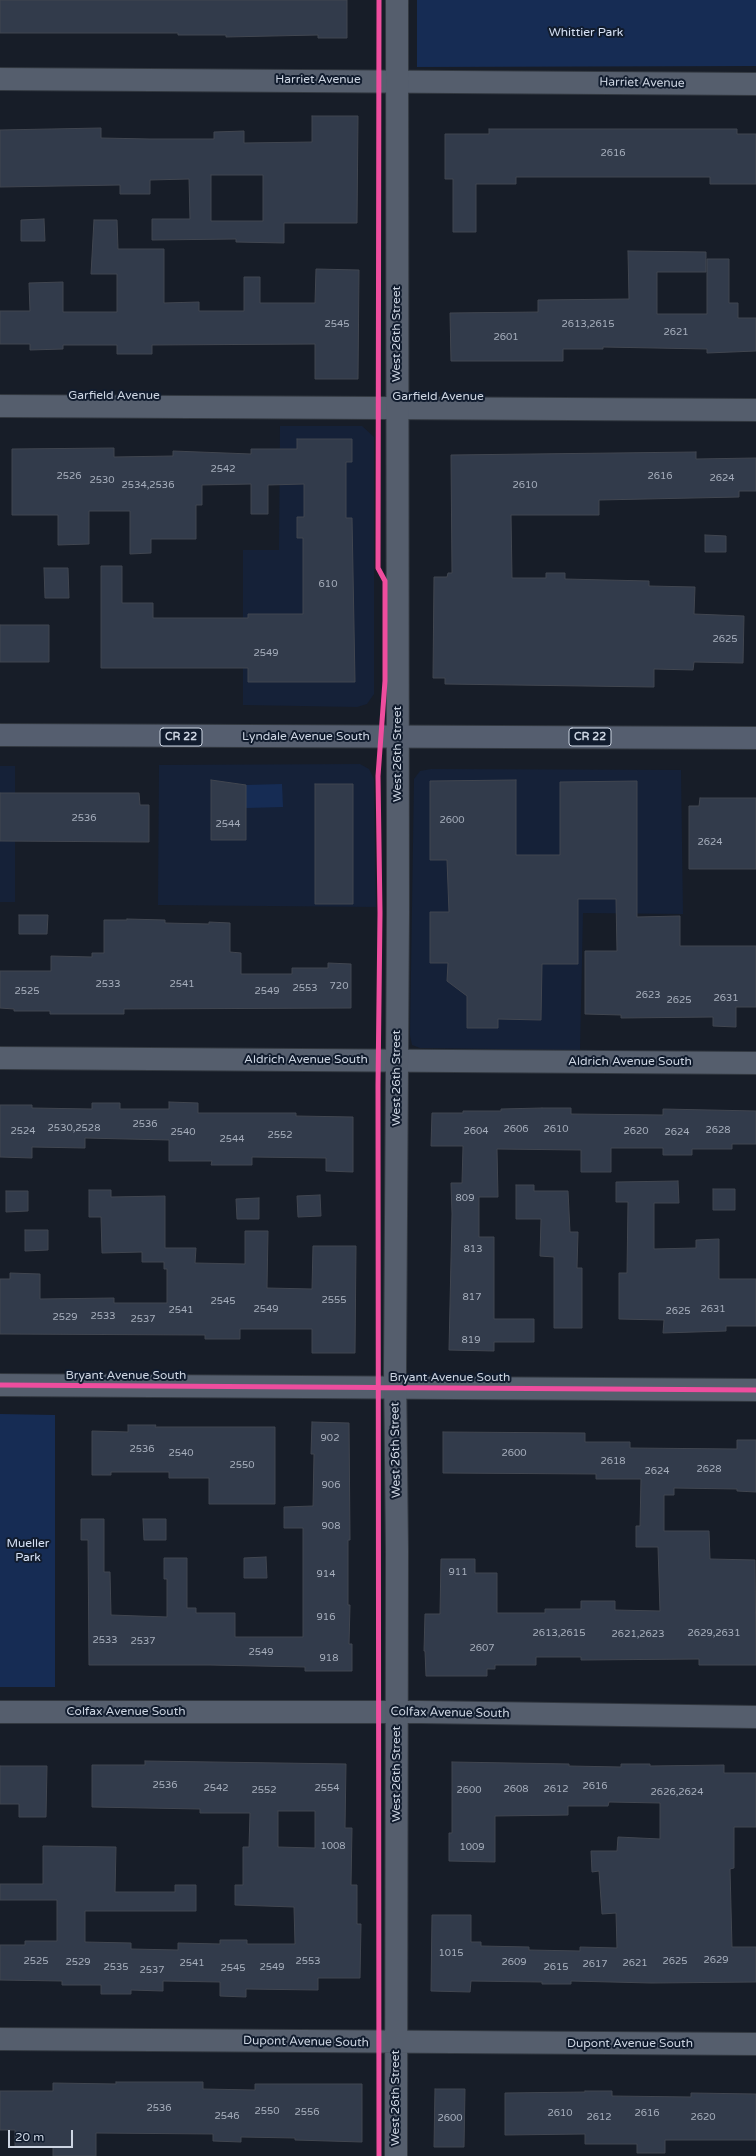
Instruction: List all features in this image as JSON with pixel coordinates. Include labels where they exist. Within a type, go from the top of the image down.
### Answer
[{"type":"main road","name":"Lyndale Avenue South","points":[[0,735],[756,738]]},
{"type":"street","name":"West 26th Street","points":[[396,2156],[397,1712],[395,1387],[398,1061],[397,0]]},
{"type":"street","name":"Harriet Avenue","points":[[0,79],[396,80],[756,84]]},
{"type":"street","name":"Garfield Avenue","points":[[0,406],[756,410]]},
{"type":"street","name":"Aldrich Avenue South","points":[[0,1058],[756,1063]]},
{"type":"street","name":"Bryant Avenue South","points":[[0,1385],[756,1390]]},
{"type":"street","name":"Colfax Avenue South","points":[[0,1712],[397,1712],[756,1717]]},
{"type":"street","name":"Dupont Avenue South","points":[[0,2039],[396,2043],[756,2044]]},
{"type":"shaded area","points":[[280,426],[362,426],[374,437],[374,694],[367,704],[357,707],[243,705],[243,550],[279,550]]},
{"type":"shaded area","points":[[360,764],[369,769],[374,779],[376,907],[158,905],[159,765]]},
{"type":"shaded area","points":[[0,766],[15,766],[15,902],[0,902]]},
{"type":"shaded area","points":[[431,769],[681,770],[683,914],[583,913],[580,1050],[420,1048],[412,1045],[410,1035],[414,779],[420,771]]},
{"type":"green space","name":"Whittier Park","points":[[417,0],[756,0],[756,66],[417,67]]},
{"type":"green space","points":[[282,784],[283,807],[246,808],[246,785]]},
{"type":"green space","name":"Mueller Park","points":[[0,1414],[55,1415],[55,1687],[0,1687]]},
{"type":"building","points":[[0,0],[347,0],[347,38],[318,38],[318,35],[226,37],[226,35],[178,35],[178,33],[0,33]]},
{"type":"building","points":[[312,116],[358,116],[357,223],[284,223],[284,243],[236,242],[236,239],[152,240],[152,219],[190,219],[189,179],[150,180],[150,194],[120,194],[120,185],[0,187],[0,130],[101,128],[101,138],[150,139],[214,139],[214,132],[244,131],[244,143],[312,142]],"holes":[[[211,175],[263,175],[263,221],[211,221]]]},
{"type":"building","points":[[489,129],[737,129],[737,134],[756,134],[756,184],[710,184],[710,177],[516,177],[516,184],[476,184],[476,232],[453,232],[453,179],[445,179],[445,134],[489,134]]},
{"type":"building","points":[[44,219],[45,241],[21,241],[21,220]]},
{"type":"building","points":[[94,220],[117,220],[118,249],[164,249],[164,303],[199,302],[199,311],[244,311],[244,277],[260,277],[260,303],[315,303],[316,269],[359,270],[358,379],[315,379],[315,344],[152,345],[152,354],[117,354],[117,345],[63,345],[63,349],[30,350],[30,344],[0,344],[0,311],[30,311],[29,283],[63,282],[63,312],[117,312],[117,274],[91,274]]},
{"type":"building","points":[[628,251],[706,252],[706,272],[657,272],[657,314],[707,314],[707,259],[729,259],[729,303],[738,303],[738,318],[756,318],[756,351],[707,353],[707,349],[603,347],[603,349],[563,349],[563,361],[451,361],[450,313],[538,312],[538,300],[629,299]]},
{"type":"building","points":[[297,439],[352,439],[352,462],[346,462],[346,518],[352,518],[355,682],[248,682],[248,668],[101,668],[101,566],[122,566],[122,603],[153,603],[153,618],[248,618],[248,614],[303,614],[303,538],[297,538],[297,517],[304,517],[304,484],[268,485],[268,514],[251,514],[251,484],[202,485],[202,505],[196,505],[196,539],[151,539],[151,553],[130,554],[130,511],[89,511],[89,544],[58,545],[58,515],[12,515],[12,449],[114,448],[114,457],[173,456],[173,451],[251,454],[251,449],[297,449]]},
{"type":"building","points":[[696,452],[696,459],[756,458],[756,491],[739,491],[739,497],[599,500],[599,515],[511,515],[512,578],[546,578],[546,573],[565,573],[565,579],[649,581],[649,586],[695,587],[694,614],[744,616],[743,663],[694,662],[693,670],[654,669],[654,687],[445,684],[445,678],[433,678],[434,577],[447,577],[448,573],[452,573],[451,455]]},
{"type":"building","points":[[705,535],[726,536],[726,552],[705,552]]},
{"type":"building","points":[[44,568],[68,568],[69,598],[45,598]]},
{"type":"building","points":[[0,625],[49,625],[49,662],[0,662]]},
{"type":"building","points":[[211,780],[246,785],[246,840],[211,840]]},
{"type":"building","points":[[516,780],[516,855],[560,855],[560,782],[637,781],[637,917],[680,916],[680,946],[756,946],[756,1007],[736,1007],[736,1027],[713,1026],[713,1017],[621,1018],[621,1015],[585,1014],[585,951],[617,951],[616,899],[578,899],[578,964],[542,964],[541,1020],[498,1019],[498,1028],[467,1028],[467,996],[447,981],[448,963],[430,963],[430,912],[449,912],[447,860],[430,860],[430,781]]},
{"type":"building","points":[[315,784],[353,784],[353,904],[315,904]]},
{"type":"building","points":[[0,793],[139,793],[140,805],[149,805],[149,842],[0,841]]},
{"type":"building","points":[[700,798],[756,798],[756,869],[689,869],[689,806],[699,806]]},
{"type":"building","points":[[19,915],[48,915],[47,934],[19,934]]},
{"type":"building","points":[[104,920],[165,920],[165,923],[230,923],[230,952],[241,953],[241,974],[292,974],[292,968],[328,968],[328,963],[351,964],[351,1008],[124,1009],[124,1014],[50,1014],[50,1011],[14,1011],[14,1009],[0,1008],[0,971],[51,971],[51,956],[92,957],[92,953],[104,953]]},
{"type":"building","points":[[169,1102],[198,1103],[198,1113],[296,1113],[296,1116],[353,1117],[353,1172],[326,1171],[326,1158],[252,1157],[252,1165],[211,1165],[212,1161],[169,1161],[169,1140],[85,1138],[85,1148],[32,1147],[32,1158],[0,1157],[0,1105],[32,1105],[32,1108],[92,1109],[92,1103],[120,1103],[120,1109],[169,1109]]},
{"type":"building","points":[[571,1108],[571,1114],[663,1115],[663,1109],[756,1111],[756,1144],[732,1144],[732,1149],[692,1149],[692,1155],[663,1155],[663,1148],[611,1148],[611,1172],[581,1172],[581,1150],[497,1149],[498,1197],[479,1197],[479,1237],[494,1237],[494,1319],[534,1319],[534,1342],[494,1342],[494,1351],[449,1350],[452,1214],[451,1183],[462,1183],[463,1146],[431,1146],[432,1113],[463,1113],[463,1111],[501,1111],[501,1109]]},
{"type":"building","points":[[678,1181],[679,1203],[654,1203],[654,1249],[696,1248],[696,1240],[719,1239],[719,1279],[756,1279],[756,1326],[726,1326],[726,1331],[663,1333],[664,1320],[619,1319],[619,1273],[627,1273],[628,1202],[616,1202],[616,1182]]},
{"type":"building","points":[[516,1185],[534,1185],[534,1191],[568,1191],[570,1232],[578,1232],[577,1268],[582,1268],[582,1328],[554,1328],[554,1257],[540,1256],[541,1219],[516,1219]]},
{"type":"building","points":[[713,1189],[735,1189],[735,1210],[713,1210]]},
{"type":"building","points":[[89,1190],[111,1190],[111,1197],[165,1196],[165,1248],[196,1248],[195,1263],[245,1264],[245,1231],[268,1231],[267,1288],[312,1289],[313,1246],[356,1246],[355,1353],[312,1353],[312,1329],[240,1329],[240,1339],[205,1339],[205,1335],[0,1334],[0,1279],[10,1279],[10,1273],[40,1274],[40,1299],[114,1298],[114,1303],[167,1303],[167,1269],[164,1269],[164,1262],[142,1262],[142,1252],[102,1253],[101,1217],[89,1217]]},
{"type":"building","points":[[6,1191],[28,1191],[28,1211],[6,1212]]},
{"type":"building","points":[[320,1195],[321,1216],[298,1217],[297,1196]]},
{"type":"building","points":[[259,1198],[259,1219],[237,1219],[236,1199]]},
{"type":"building","points":[[25,1230],[48,1230],[48,1250],[25,1251]]},
{"type":"building","points":[[312,1422],[349,1423],[350,1540],[348,1540],[348,1605],[350,1605],[349,1644],[352,1644],[352,1671],[305,1671],[305,1667],[89,1665],[88,1540],[81,1540],[81,1519],[104,1519],[104,1572],[110,1572],[111,1615],[167,1617],[167,1579],[164,1579],[164,1558],[187,1558],[187,1608],[196,1608],[196,1613],[235,1613],[235,1637],[303,1637],[303,1528],[284,1528],[284,1507],[313,1506],[314,1454],[311,1454]]},
{"type":"building","points":[[128,1425],[156,1425],[155,1427],[275,1427],[275,1504],[209,1504],[209,1478],[169,1478],[169,1472],[111,1472],[111,1475],[92,1475],[92,1431],[128,1432]]},
{"type":"building","points":[[443,1432],[585,1433],[585,1442],[630,1442],[630,1448],[737,1449],[737,1440],[756,1440],[756,1492],[737,1491],[737,1489],[674,1488],[674,1495],[664,1495],[664,1531],[709,1531],[710,1559],[755,1560],[756,1665],[699,1665],[699,1659],[581,1660],[581,1657],[536,1657],[536,1665],[495,1665],[495,1669],[487,1669],[487,1676],[426,1676],[424,1651],[425,1614],[440,1614],[441,1559],[475,1559],[475,1573],[497,1573],[497,1613],[545,1613],[545,1609],[581,1609],[581,1601],[615,1601],[615,1610],[660,1611],[658,1547],[636,1547],[636,1526],[640,1526],[641,1479],[596,1479],[596,1474],[443,1473]]},
{"type":"building","points":[[143,1519],[166,1519],[166,1540],[144,1540]]},
{"type":"building","points":[[266,1557],[267,1578],[244,1578],[244,1558]]},
{"type":"building","points":[[145,1761],[346,1764],[345,1828],[352,1828],[351,1885],[357,1885],[357,1924],[361,1924],[360,1978],[318,1978],[318,1990],[246,1989],[246,1997],[220,1996],[220,1982],[163,1981],[163,1991],[131,1990],[131,1994],[101,1994],[101,1985],[62,1985],[62,1981],[0,1980],[0,1945],[25,1945],[25,1941],[57,1941],[57,1900],[0,1900],[0,1884],[43,1884],[43,1846],[116,1847],[115,1892],[175,1892],[175,1885],[196,1885],[196,1911],[85,1911],[85,1942],[131,1943],[131,1949],[178,1950],[178,1943],[220,1944],[220,1940],[247,1940],[247,1944],[295,1944],[294,1907],[235,1905],[235,1885],[243,1885],[243,1847],[249,1847],[250,1813],[200,1813],[200,1809],[92,1807],[92,1765],[145,1765]],"holes":[[[278,1811],[315,1811],[315,1848],[278,1847]]]},
{"type":"building","points":[[452,1762],[569,1764],[569,1766],[621,1767],[621,1764],[650,1764],[650,1766],[724,1765],[724,1773],[756,1773],[756,1827],[734,1827],[734,1868],[730,1869],[732,1947],[756,1947],[756,1982],[651,1983],[571,1981],[571,1984],[542,1984],[542,1982],[471,1981],[470,1992],[431,1991],[432,1915],[471,1915],[471,1942],[481,1942],[481,1946],[529,1947],[529,1950],[580,1951],[580,1947],[617,1948],[616,1913],[602,1914],[599,1871],[592,1872],[591,1851],[617,1851],[618,1837],[660,1839],[660,1803],[609,1802],[608,1806],[568,1806],[568,1815],[495,1816],[495,1862],[449,1861],[449,1833],[452,1833]]},
{"type":"building","points":[[0,1766],[47,1766],[46,1817],[19,1817],[19,1804],[0,1804]]},
{"type":"building","points":[[116,2082],[203,2082],[203,2089],[255,2090],[255,2084],[362,2084],[362,2142],[295,2140],[295,2138],[241,2137],[241,2142],[213,2141],[213,2134],[96,2133],[96,2156],[53,2156],[53,2147],[15,2147],[15,2130],[0,2130],[0,2091],[53,2091],[53,2083],[116,2084]]},
{"type":"building","points":[[435,2089],[465,2089],[464,2147],[434,2147]]},
{"type":"building","points":[[612,2091],[612,2096],[691,2097],[691,2093],[756,2094],[756,2140],[665,2140],[665,2153],[637,2153],[637,2144],[585,2144],[585,2134],[505,2135],[505,2093]]},
{"type":"cycle path","points":[[379,0],[378,568],[385,581],[385,681],[378,776],[380,913],[378,1085],[379,2156]]},
{"type":"cycle path","points":[[0,1385],[756,1390]]}]
